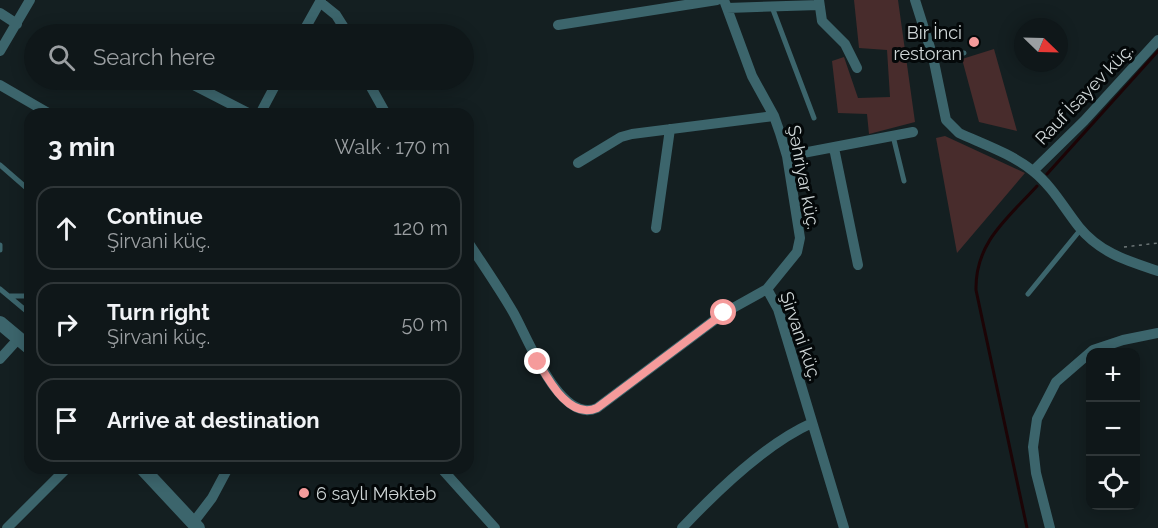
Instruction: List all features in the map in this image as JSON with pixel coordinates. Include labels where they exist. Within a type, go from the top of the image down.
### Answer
[{"type":"street","points":[[0,51],[30,0]]},
{"type":"street","points":[[558,26],[717,0]]},
{"type":"street","points":[[915,0],[933,57],[946,120],[953,128],[1033,171],[1051,189],[1081,229],[1102,248],[1118,258],[1158,271]]},
{"type":"street","points":[[308,24],[321,1],[342,24]]},
{"type":"street","points":[[725,4],[772,7],[819,3],[822,21],[845,44],[857,68]]},
{"type":"street","name":"Şəhriyar küç.","points":[[725,4],[752,76],[774,116],[786,156],[800,243],[796,252],[767,289]]},
{"type":"street","points":[[0,14],[17,24]]},
{"type":"street","name":"Rauf İsayev küç.","points":[[1033,171],[1084,121],[1158,39]]},
{"type":"street","points":[[0,85],[40,108]]},
{"type":"street","points":[[203,90],[238,108]]},
{"type":"street","points":[[263,108],[273,90]]},
{"type":"street","points":[[373,90],[383,108]]},
{"type":"street","points":[[578,163],[621,137],[774,116]]},
{"type":"street","points":[[656,228],[670,129]]},
{"type":"street","points":[[786,156],[913,132]]},
{"type":"street","points":[[834,148],[858,265]]},
{"type":"street","name":"Şirvani küç.","points":[[474,251],[514,313],[548,378],[560,394],[574,407],[583,411],[597,408],[724,313],[767,289],[778,309],[844,528]]},
{"type":"street","points":[[0,323],[24,343]]},
{"type":"street","points":[[1050,528],[1036,473],[1033,447],[1038,418],[1056,382],[1093,350],[1123,340],[1158,333]]},
{"type":"street","points":[[0,359],[19,338]]},
{"type":"street","points":[[682,528],[738,474],[777,442],[812,423]]},
{"type":"street","points":[[7,528],[61,474]]},
{"type":"street","points":[[148,474],[196,526],[225,474]]},
{"type":"street","points":[[446,474],[495,528]]},
{"type":"lane","points":[[772,7],[814,118]]},
{"type":"lane","points":[[933,57],[964,53]]},
{"type":"lane","points":[[893,136],[904,181]]},
{"type":"lane","points":[[0,165],[24,186]]},
{"type":"lane","points":[[1028,294],[1081,229]]},
{"type":"lane","points":[[0,245],[0,250]]},
{"type":"lane","points":[[0,289],[24,309]]},
{"type":"lane","points":[[9,296],[24,296]]},
{"type":"path","points":[[1123,247],[1158,243]]},
{"type":"shaded area","points":[[854,0],[898,0],[915,122],[869,134],[867,114],[838,113],[832,61],[844,57],[858,98],[890,97],[887,50],[859,48]]},
{"type":"shaded area","points":[[994,49],[1017,131],[979,122],[962,59]]},
{"type":"shaded area","points":[[945,136],[1025,173],[957,253],[936,138]]},
{"type":"waterway","points":[[1047,174],[1158,51]]},
{"type":"waterway","points":[[1027,528],[976,290],[977,273],[987,244],[1005,220],[1037,186]]},
{"type":"place","name":"Bir İnci restoran","points":[[974,42]]},
{"type":"place","name":"6 saylı Məktəb","points":[[304,493]]},
{"type":"route","points":[[538,362],[560,394],[574,407],[590,411],[724,313]]}]
